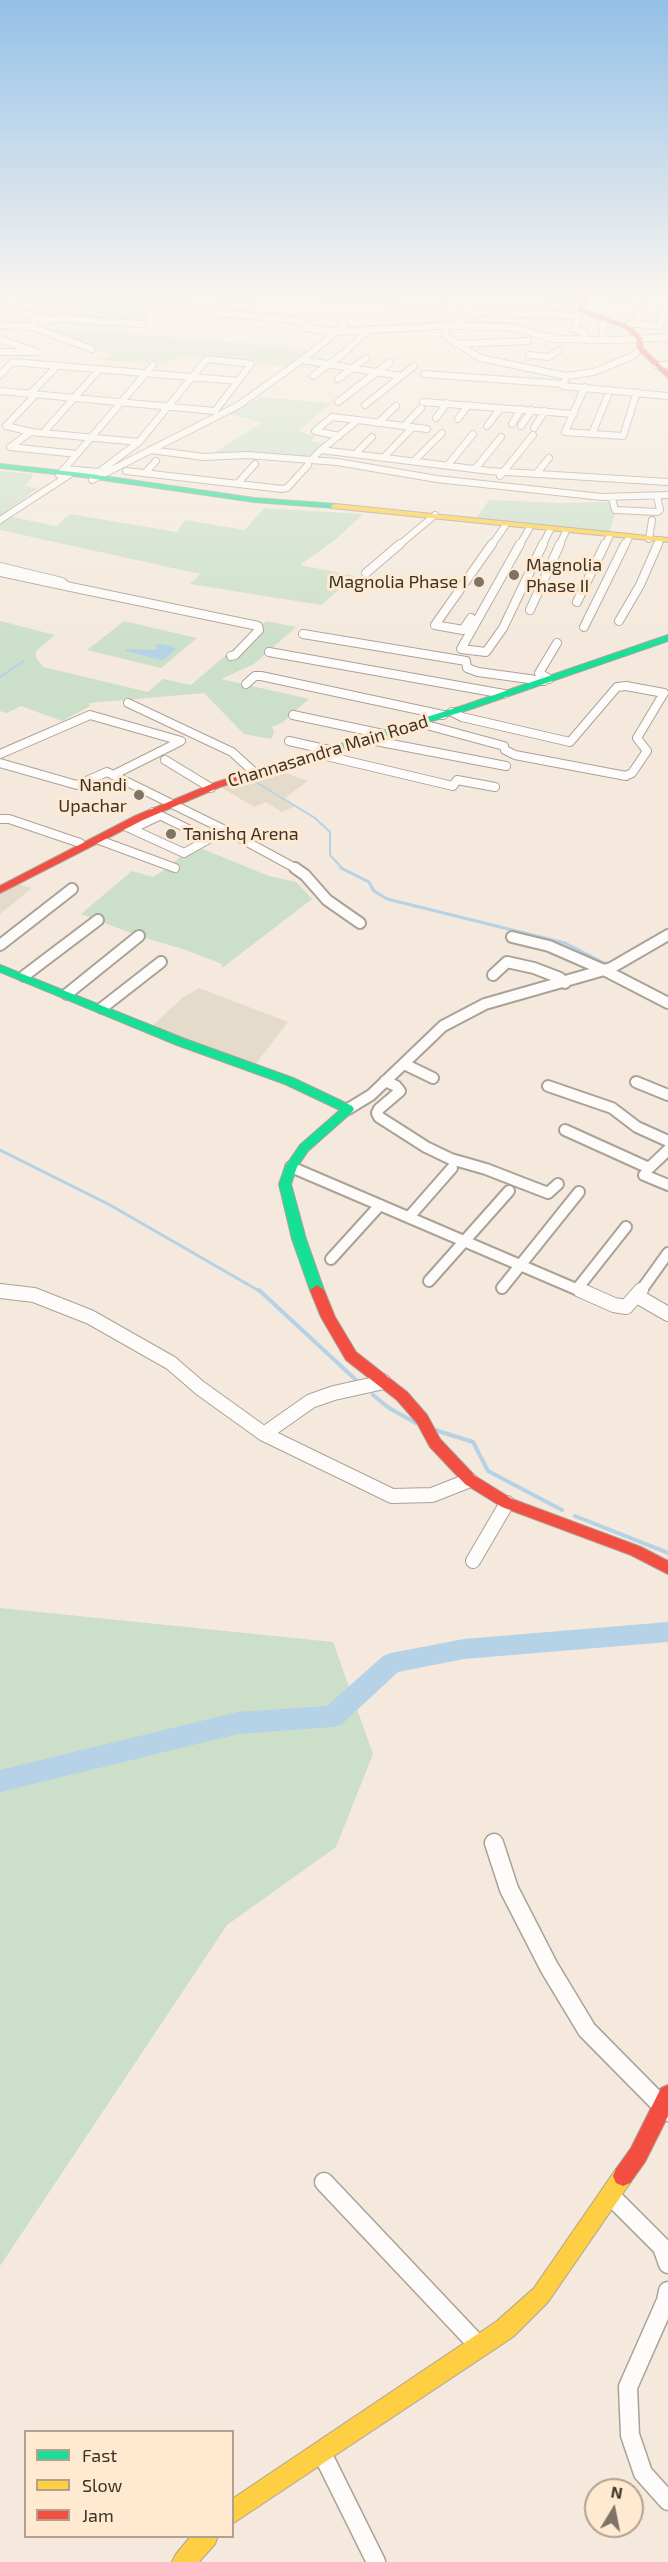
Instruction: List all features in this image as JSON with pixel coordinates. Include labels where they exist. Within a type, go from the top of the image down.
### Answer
[{"type":"street","points":[[14,417],[6,426],[31,432],[139,442]]},
{"type":"street","points":[[43,433],[58,417]]},
{"type":"street","points":[[0,520],[65,473],[77,454],[109,417]]},
{"type":"street","points":[[65,473],[99,472],[139,442],[160,417]]},
{"type":"street","points":[[94,479],[215,417]]},
{"type":"street","points":[[339,436],[315,431],[332,417],[427,429]]},
{"type":"street","points":[[126,471],[191,475],[237,484],[285,489],[321,450],[358,417]]},
{"type":"street","points":[[378,423],[385,417]]},
{"type":"street","points":[[404,426],[412,417]]},
{"type":"street","points":[[487,426],[494,417]]},
{"type":"street","points":[[512,424],[517,417]]},
{"type":"street","points":[[521,426],[527,417]]},
{"type":"street","points":[[495,485],[542,417]]},
{"type":"street","points":[[573,417],[565,432],[623,436],[629,417]]},
{"type":"street","points":[[592,434],[599,417]]},
{"type":"street","points":[[383,458],[413,427]]},
{"type":"street","points":[[31,432],[10,447],[77,454]]},
{"type":"street","points":[[414,461],[442,433]]},
{"type":"street","points":[[448,465],[473,434]]},
{"type":"street","points":[[356,454],[372,437]]},
{"type":"street","points":[[475,469],[501,437]]},
{"type":"street","points":[[149,450],[204,457],[247,455],[310,463],[337,462],[437,479],[613,498],[668,495]]},
{"type":"street","points":[[321,450],[502,472],[668,482]]},
{"type":"street","points":[[536,474],[549,458]]},
{"type":"street","points":[[145,473],[156,461]]},
{"type":"street","points":[[237,484],[255,464]]},
{"type":"street","points":[[0,467],[65,473],[252,503],[366,511],[659,539]]},
{"type":"street","points":[[94,479],[267,502],[367,508],[528,529],[566,531]]},
{"type":"street","points":[[617,479],[613,498],[615,510],[657,512],[660,510],[657,496]]},
{"type":"street","points":[[205,494],[218,481]]},
{"type":"street","points":[[366,573],[433,517]]},
{"type":"street","points":[[619,621],[640,585],[659,539],[652,520]]},
{"type":"street","points":[[505,526],[435,625],[463,630],[528,529]]},
{"type":"street","points":[[528,529],[461,649],[486,652],[503,628],[550,530]]},
{"type":"street","points":[[530,610],[566,531]]},
{"type":"street","points":[[577,602],[610,535]]},
{"type":"street","points":[[584,627],[629,537]]},
{"type":"street","points":[[1,570],[258,626],[259,630],[235,655],[231,656]]},
{"type":"street","points":[[303,634],[466,661],[467,668],[478,672],[546,680]]},
{"type":"street","name":"Channasandra Main Road","points":[[0,890],[156,814],[171,804],[211,788],[419,723],[449,718],[504,694],[668,638]]},
{"type":"street","points":[[546,680],[538,673],[557,642]]},
{"type":"street","points":[[269,652],[504,694]]},
{"type":"street","points":[[246,684],[255,676],[570,742],[617,687],[626,686],[664,693],[637,738],[647,751],[632,773],[626,776],[515,755],[505,750],[504,746],[449,718]]},
{"type":"street","points":[[278,691],[288,682]]},
{"type":"street","points":[[128,703],[232,752],[255,773]]},
{"type":"street","points":[[0,754],[90,715],[181,741],[112,775]]},
{"type":"street","points":[[293,715],[383,734]]},
{"type":"street","points":[[365,739],[506,766]]},
{"type":"street","points":[[289,741],[453,786],[457,780],[495,787]]},
{"type":"street","points":[[165,760],[211,788]]},
{"type":"street","points":[[0,763],[74,785],[84,784],[107,772],[286,862],[305,875],[327,900],[360,923]]},
{"type":"street","points":[[128,828],[184,853],[209,839],[156,814]]},
{"type":"street","points":[[0,819],[9,819],[80,843]]},
{"type":"street","points":[[99,840],[174,868]]},
{"type":"street","points":[[0,945],[72,889]]},
{"type":"street","points":[[24,976],[98,920]]},
{"type":"street","points":[[668,935],[604,970],[485,1004],[443,1026],[371,1095],[348,1109],[315,1136],[291,1167],[285,1184],[299,1239],[318,1293],[328,1317],[351,1356],[402,1396],[422,1419],[435,1443],[470,1480],[507,1503],[636,1551],[668,1568]]},
{"type":"street","points":[[67,994],[139,936]]},
{"type":"street","points":[[512,937],[549,946],[604,970],[668,1003]]},
{"type":"street","points":[[494,975],[507,962],[534,968],[560,978],[565,983]]},
{"type":"street","points":[[102,1008],[161,963]]},
{"type":"street","points":[[0,968],[181,1042],[290,1081],[348,1109]]},
{"type":"street","points":[[404,1064],[433,1078]]},
{"type":"street","points":[[385,1082],[396,1086],[400,1091],[379,1109],[377,1113],[379,1117],[426,1147],[451,1159],[486,1169],[548,1193],[558,1184]]},
{"type":"street","points":[[636,1082],[668,1095]]},
{"type":"street","points":[[548,1086],[612,1108],[637,1127],[668,1142]]},
{"type":"street","points":[[565,1130],[644,1175],[668,1185]]},
{"type":"street","points":[[644,1175],[668,1150]]},
{"type":"street","points":[[291,1167],[614,1305],[626,1307],[664,1266],[668,1253]]},
{"type":"street","points":[[409,1217],[452,1168]]},
{"type":"street","points":[[429,1281],[509,1191]]},
{"type":"street","points":[[502,1288],[579,1192]]},
{"type":"street","points":[[331,1259],[380,1205]]},
{"type":"street","points":[[578,1289],[626,1227]]},
{"type":"street","points":[[0,1291],[34,1296],[90,1317],[171,1363],[200,1388],[264,1434],[392,1496],[432,1495],[470,1480]]},
{"type":"street","points":[[637,1296],[668,1314]]},
{"type":"street","points":[[264,1434],[311,1401],[384,1383]]},
{"type":"street","points":[[473,1561],[507,1503]]},
{"type":"street","points":[[234,2510],[505,2329],[541,2295],[638,2155],[666,2105],[587,2030],[549,1967],[509,1890],[494,1843]]},
{"type":"street","points":[[324,2182],[479,2346]]},
{"type":"street","points":[[610,2195],[662,2247],[668,2264]]},
{"type":"street","points":[[666,2304],[628,2387],[630,2435],[643,2473],[668,2500]]},
{"type":"street","points":[[322,2453],[376,2562]]},
{"type":"street","points":[[184,2562],[205,2538]]},
{"type":"shaded area","points":[[271,768],[308,781],[285,798],[266,787],[296,806],[282,812],[266,802],[254,807],[217,785]]},
{"type":"shaded area","points":[[14,883],[32,888],[0,914],[0,890]]},
{"type":"shaded area","points":[[199,988],[288,1022],[255,1065],[150,1028],[182,998]]},
{"type":"green space","points":[[239,417],[315,417],[298,431],[315,436],[311,441],[324,443],[308,458],[255,453],[210,455],[262,423]]},
{"type":"green space","points":[[0,471],[34,474],[25,486],[38,488],[0,516]]},
{"type":"green space","points":[[489,500],[609,502],[615,514],[609,532],[476,518]]},
{"type":"green space","points":[[264,508],[363,514],[336,539],[300,565],[355,576],[321,605],[190,584],[200,574],[0,530],[0,524],[12,517],[56,526],[70,514],[177,532],[185,520],[245,530]]},
{"type":"green space","points":[[0,621],[55,635],[36,651],[36,658],[43,667],[148,692],[163,679],[191,685],[266,621],[296,627],[254,664],[221,679],[309,699],[283,722],[272,727],[274,733],[271,739],[244,734],[204,693],[89,703],[90,706],[62,721],[21,706],[7,713],[0,711]]},
{"type":"green space","points":[[124,621],[197,638],[161,668],[87,650]]},
{"type":"green space","points":[[195,846],[269,876],[296,882],[312,899],[222,968],[222,964],[186,950],[139,936],[81,914],[132,871],[153,877]]},
{"type":"green space","points":[[0,1608],[333,1642],[373,1754],[336,1847],[227,1925],[0,2266]]},
{"type":"water","points":[[161,644],[176,649],[163,660],[125,651],[128,649],[158,650],[155,645]]},
{"type":"waterway","points":[[0,677],[24,661]]},
{"type":"waterway","points":[[237,770],[242,773]]},
{"type":"waterway","points":[[251,779],[315,818],[330,832],[330,855],[343,869]]},
{"type":"waterway","points":[[343,869],[369,882],[374,891],[387,899],[565,943],[604,963]]},
{"type":"waterway","points":[[615,969],[642,984]]},
{"type":"waterway","points":[[0,1150],[110,1205],[261,1292]]},
{"type":"waterway","points":[[259,1290],[356,1380]]},
{"type":"waterway","points":[[373,1395],[389,1408],[416,1423]]},
{"type":"waterway","points":[[435,1430],[473,1442],[488,1471],[562,1510]]},
{"type":"waterway","points":[[575,1516],[668,1553]]},
{"type":"waterway","points":[[0,1781],[238,1723],[333,1716],[391,1663],[464,1649],[668,1632]]},
{"type":"traffic: fast","points":[[0,466],[82,475],[254,500],[335,506]]},
{"type":"traffic: fast","points":[[248,775],[468,707],[668,638]]},
{"type":"traffic: fast","points":[[0,968],[181,1042],[289,1081],[348,1109],[304,1148],[291,1167],[285,1184],[299,1239],[317,1290]]},
{"type":"traffic: slow","points":[[335,506],[668,540]]},
{"type":"traffic: slow","points":[[234,2512],[505,2329],[541,2295],[623,2176]]},
{"type":"traffic: slow","points":[[184,2562],[205,2538]]},
{"type":"traffic: jam","points":[[0,890],[139,818],[217,785],[248,775]]},
{"type":"traffic: jam","points":[[317,1290],[328,1317],[351,1356],[402,1396],[422,1419],[435,1443],[470,1480],[507,1503],[636,1551],[668,1568]]},
{"type":"traffic: jam","points":[[623,2176],[638,2155],[668,2095]]},
{"type":"place","name":"Magnolia Phase II","points":[[514,575]]},
{"type":"place","name":"Magnolia Phase I","points":[[479,582]]},
{"type":"place","name":"Nandi Upachar","points":[[139,795]]},
{"type":"place","name":"Tanishq Arena","points":[[171,834]]}]
